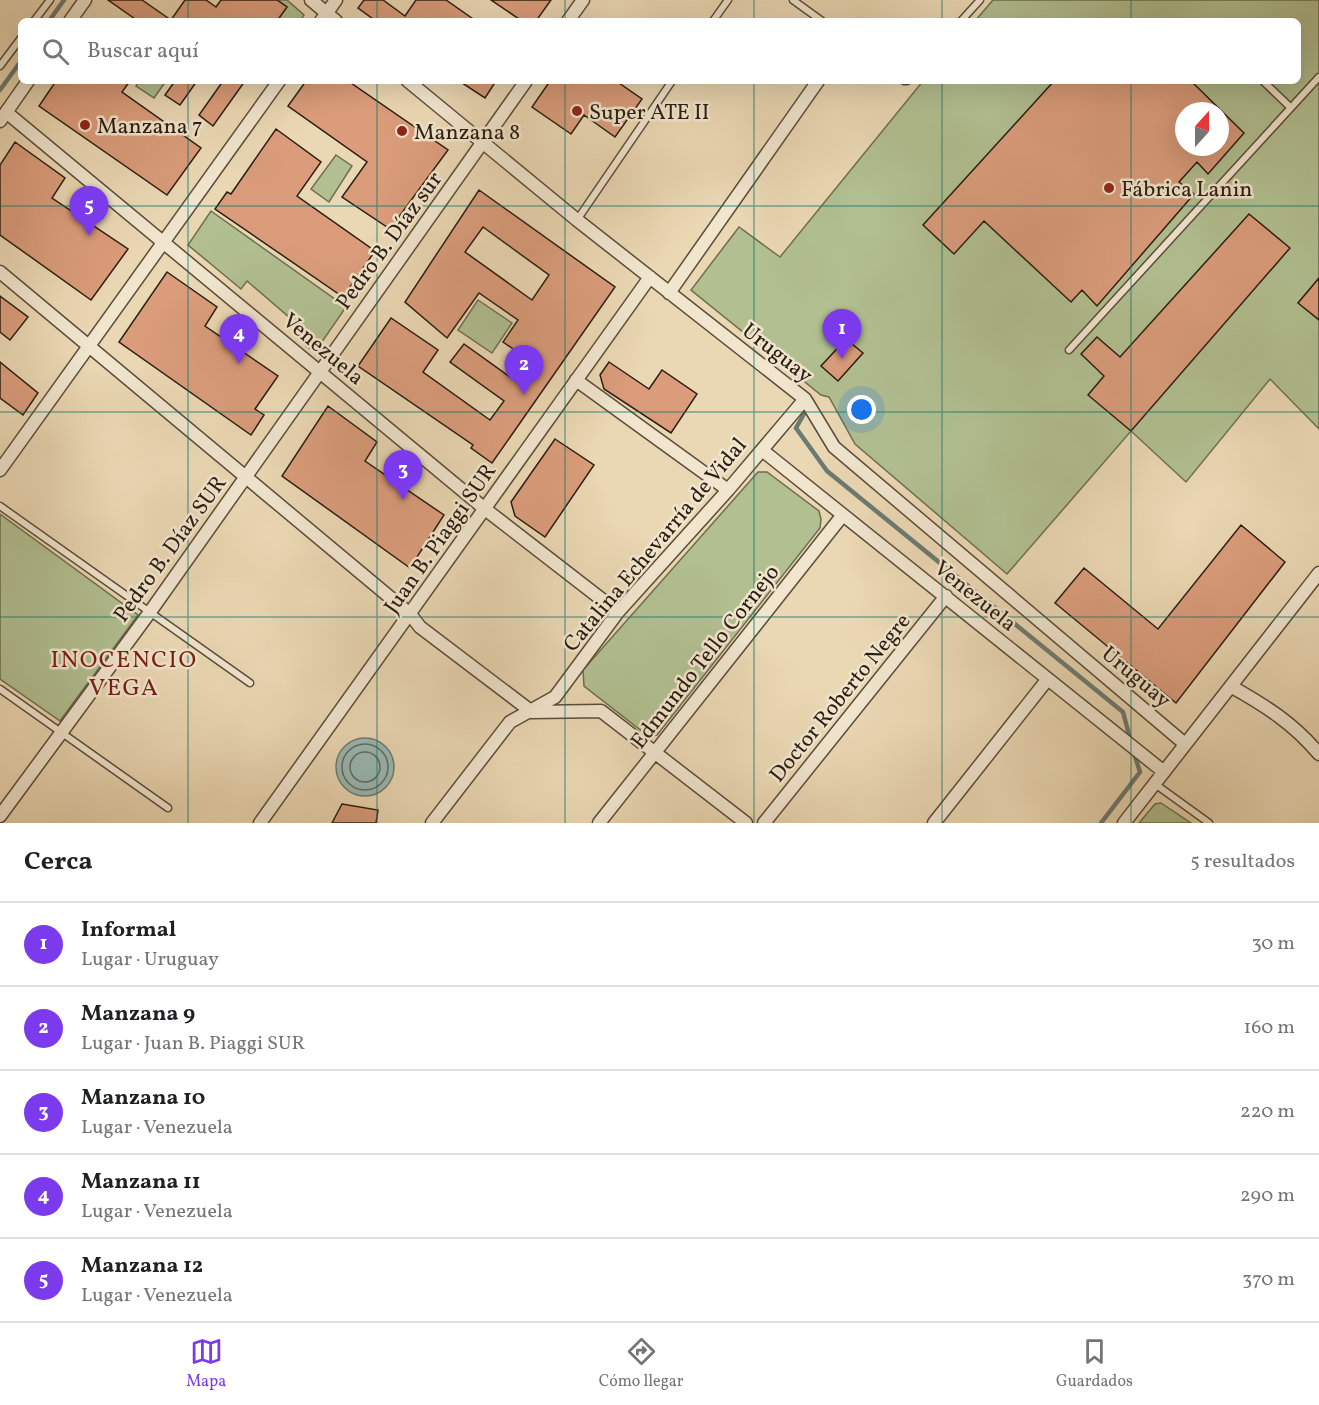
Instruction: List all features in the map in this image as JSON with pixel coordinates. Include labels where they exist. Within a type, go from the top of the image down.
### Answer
[{"type":"street","points":[[72,18],[85,0]]},
{"type":"street","points":[[311,0],[328,18],[336,0]]},
{"type":"street","points":[[570,18],[583,0]]},
{"type":"street","points":[[3,116],[26,84]]},
{"type":"street","points":[[0,470],[277,84]]},
{"type":"street","name":"Uruguay","points":[[412,84],[577,220],[805,399],[834,447],[1185,744]]},
{"type":"street","name":"Pedro B. Díaz sur","points":[[245,479],[319,371],[524,84]]},
{"type":"street","points":[[669,293],[816,84]]},
{"type":"street","name":"Venezuela","points":[[3,116],[164,242],[485,509],[618,612]]},
{"type":"street","points":[[0,272],[245,479],[410,614],[420,627],[532,712],[601,711],[746,823]]},
{"type":"street","name":"Juan B. Piaggi SUR","points":[[260,823],[650,277]]},
{"type":"street","points":[[576,380],[728,490]]},
{"type":"street","name":"Catalina Echevarría de Vidal","points":[[432,823],[510,722],[532,712],[555,697],[618,612],[728,490],[805,399]]},
{"type":"street","name":"Venezuela","points":[[762,450],[1164,772]]},
{"type":"street","name":"Pedro B. Díaz SUR","points":[[0,816],[245,479]]},
{"type":"street","name":"Edmundo Tello Cornejo","points":[[599,823],[842,516]]},
{"type":"street","points":[[1124,823],[1318,576]]},
{"type":"street","name":"Doctor Roberto Negre","points":[[764,823],[946,596]]},
{"type":"street","points":[[934,823],[1047,680]]},
{"type":"street","points":[[1232,687],[1280,715],[1303,734],[1319,754]]},
{"type":"lane","points":[[36,18],[50,0]]},
{"type":"lane","points":[[715,18],[728,0]]},
{"type":"lane","points":[[793,0],[818,18]]},
{"type":"lane","points":[[964,18],[980,0]]},
{"type":"lane","points":[[0,66],[18,42]]},
{"type":"lane","points":[[1069,350],[1319,77]]},
{"type":"lane","points":[[577,220],[670,84]]},
{"type":"lane","points":[[1266,84],[1290,107]]},
{"type":"lane","points":[[0,506],[250,683]]},
{"type":"lane","points":[[0,689],[168,808]]},
{"type":"lane","points":[[1155,784],[1209,823]]},
{"type":"green space","points":[[277,0],[287,0],[304,15],[302,18],[279,18],[287,7]]},
{"type":"green space","points":[[993,0],[1319,0],[1319,429],[1270,379],[1186,482],[1131,431],[1007,574],[855,444],[829,397],[821,395],[691,290],[739,227],[780,257],[921,84],[1301,84],[1301,18],[978,18]]},
{"type":"green space","points":[[137,84],[164,84],[154,98],[136,86]]},
{"type":"green space","points":[[336,155],[352,166],[329,202],[311,189]]},
{"type":"green space","points":[[211,211],[346,307],[315,352],[306,346],[312,337],[247,281],[241,289],[188,245]]},
{"type":"green space","points":[[478,300],[512,323],[492,353],[458,330]]},
{"type":"green space","points":[[758,472],[767,472],[819,511],[820,528],[657,735],[648,736],[584,686],[583,670]]},
{"type":"green space","points":[[0,514],[138,615],[60,721],[0,679]]},
{"type":"green space","points":[[1161,803],[1191,823],[1139,823],[1155,804]]},
{"type":"water","points":[[365,738],[376,740],[389,751],[394,767],[392,778],[381,791],[365,796],[354,794],[341,783],[336,767],[338,756],[349,743]]},
{"type":"building","points":[[108,0],[142,0],[168,18],[134,18]]},
{"type":"building","points":[[185,0],[206,0],[216,7],[221,0],[277,0],[287,7],[279,18],[172,18]]},
{"type":"building","points":[[364,0],[383,0],[405,16],[416,0],[446,0],[472,18],[372,18],[358,8]]},
{"type":"building","points":[[491,0],[551,0],[538,18],[518,18]]},
{"type":"building","points":[[54,84],[128,84],[122,92],[201,148],[167,195],[39,106]]},
{"type":"building","name":"Manzana 7","points":[[173,84],[195,84],[180,105],[165,95]]},
{"type":"building","name":"Manzana 7","points":[[221,84],[243,84],[213,126],[199,115]]},
{"type":"building","points":[[304,84],[352,84],[448,150],[390,229],[342,197],[367,162],[288,106]]},
{"type":"building","points":[[464,84],[494,84],[485,98]]},
{"type":"building","name":"Super ATE II","points":[[548,84],[620,84],[642,99],[615,137],[584,115],[571,134],[532,107]]},
{"type":"building","name":"Fábrica Lanin","points":[[1051,84],[1194,84],[1212,102],[1175,102],[1175,156],[1224,156],[1208,174],[1197,162],[1179,182],[1194,194],[1097,306],[1082,290],[1071,302],[984,221],[954,254],[923,225]]},
{"type":"building","name":"Fábrica Lanin","points":[[1229,118],[1244,133],[1229,150]]},
{"type":"building","points":[[276,129],[321,162],[297,196],[375,251],[343,297],[215,209],[227,192],[231,194]]},
{"type":"building","points":[[15,142],[65,178],[52,198],[128,249],[91,300],[0,235],[0,165]]},
{"type":"building","points":[[479,190],[615,287],[492,463],[471,448],[473,445],[358,366],[391,318],[438,350],[423,372],[490,420],[504,401],[450,362],[464,344],[517,382],[532,362],[503,342],[518,320],[479,293],[447,338],[405,302]],"holes":[[[483,227],[549,275],[532,300],[465,252]]]},
{"type":"building","name":"Fábrica Lanin","points":[[1249,214],[1290,248],[1131,431],[1088,395],[1104,376],[1081,354],[1097,337],[1120,357]]},
{"type":"building","points":[[167,272],[217,307],[205,326],[278,376],[255,409],[264,415],[251,435],[119,342]]},
{"type":"building","points":[[1319,278],[1319,320],[1298,303]]},
{"type":"building","points":[[0,296],[28,317],[10,340],[0,332]]},
{"type":"building","points":[[846,339],[863,353],[838,381],[821,366]]},
{"type":"building","points":[[0,362],[38,393],[23,415],[0,398]]},
{"type":"building","points":[[609,362],[649,389],[662,370],[697,394],[671,433],[604,389],[600,375]]},
{"type":"building","points":[[328,406],[377,442],[365,461],[444,515],[410,568],[282,476]]},
{"type":"building","points":[[555,439],[594,465],[545,537],[515,516],[511,502]]},
{"type":"building","points":[[1241,525],[1285,562],[1176,703],[1055,603],[1084,568],[1158,629]]},
{"type":"building","points":[[342,804],[378,810],[376,823],[332,823]]},
{"type":"waterway","points":[[51,18],[64,0]]},
{"type":"waterway","points":[[0,90],[18,65]]},
{"type":"waterway","points":[[805,412],[796,428],[827,471],[1123,712],[1131,742]]},
{"type":"waterway","points":[[1101,823],[1140,772],[1134,753]]},
{"type":"place","name":"Super ATE II","points":[[577,111]]},
{"type":"place","name":"Manzana 7","points":[[85,125]]},
{"type":"place","name":"Manzana 8","points":[[402,131]]},
{"type":"place","name":"Fábrica Lanin","points":[[1109,188]]},
{"type":"place","name":"Manzana 12","points":[[89,236]]},
{"type":"place","name":"Informal","points":[[842,359]]},
{"type":"place","name":"Manzana 11","points":[[239,364]]},
{"type":"place","name":"Manzana 9","points":[[524,395]]},
{"type":"place","name":"Manzana 10","points":[[403,500]]},
{"type":"district","name":"INOCENCIO VEGA","points":[[124,673]]}]
